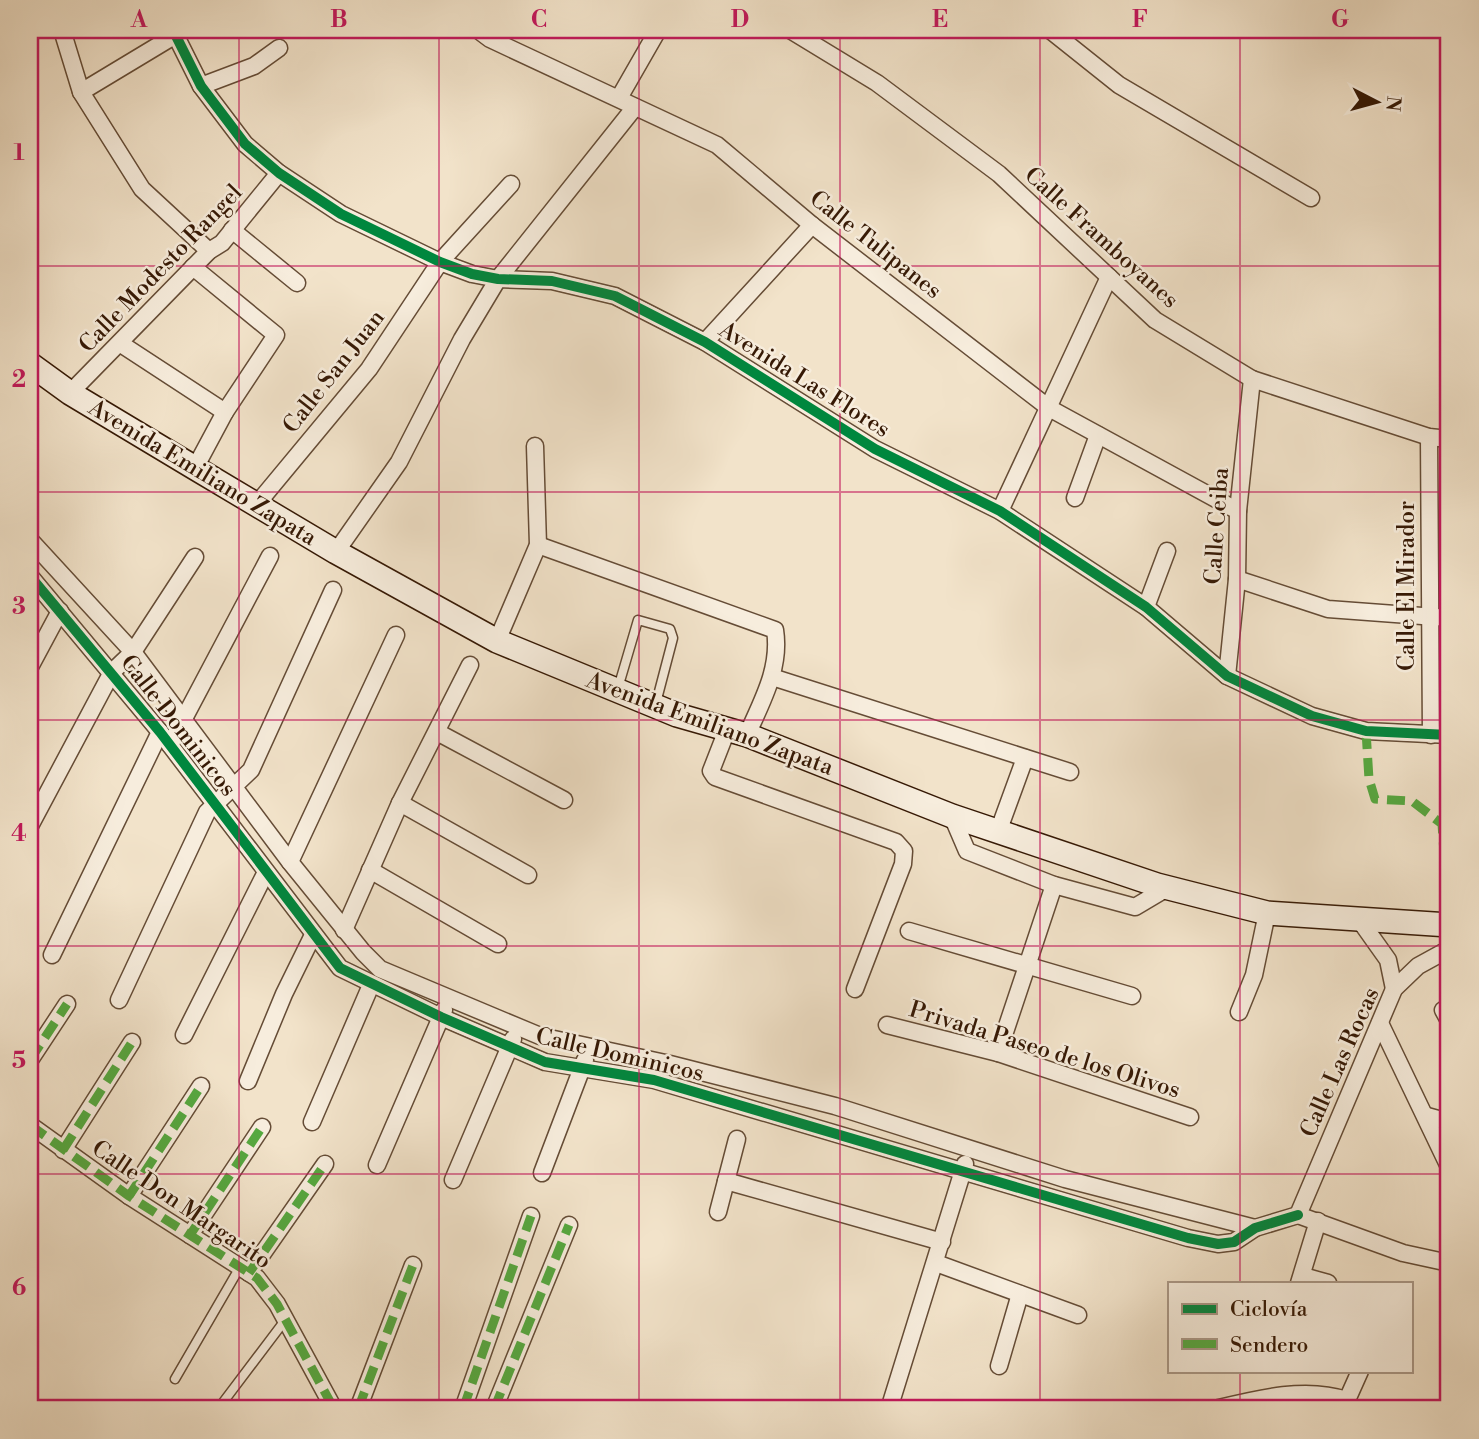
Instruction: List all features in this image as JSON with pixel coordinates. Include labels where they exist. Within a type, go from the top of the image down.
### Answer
[{"type":"main road","name":"Avenida Emiliano Zapata","points":[[30,364],[70,393],[336,552],[497,641],[655,706],[737,733],[952,816],[1167,888],[1267,914],[1361,922],[1449,925]]},
{"type":"street","points":[[62,30],[81,92],[142,189],[209,251]]},
{"type":"street","name":"Calle Tulipanes","points":[[478,30],[490,39],[717,145],[812,225],[1049,408],[1238,510]]},
{"type":"street","points":[[618,98],[658,30]]},
{"type":"street","name":"Calle Framboyanes","points":[[790,30],[877,83],[999,174],[1155,320],[1252,379],[1429,437],[1449,439]]},
{"type":"street","points":[[1050,30],[1119,85],[1311,198]]},
{"type":"street","points":[[81,92],[173,33]]},
{"type":"street","name":"Avenida Las Flores","points":[[173,33],[201,86],[245,144],[279,173],[341,214],[440,262],[498,279],[552,281],[596,289],[705,342],[875,449],[1000,512],[1146,607],[1227,676],[1323,719],[1366,731],[1449,735]]},
{"type":"street","points":[[201,86],[254,66],[279,48]]},
{"type":"street","points":[[336,552],[399,462],[462,339],[498,279],[635,107]]},
{"type":"street","name":"Calle Modesto Rangel","points":[[70,393],[232,230],[279,173]]},
{"type":"street","name":"Calle San Juan","points":[[257,504],[369,369],[440,262],[511,184]]},
{"type":"street","points":[[705,342],[812,225]]},
{"type":"street","points":[[232,230],[297,283]]},
{"type":"street","points":[[193,267],[276,335],[225,412],[195,468]]},
{"type":"street","points":[[1000,512],[1109,277]]},
{"type":"street","points":[[121,344],[225,412]]},
{"type":"street","name":"Calle Ceiba","points":[[1227,676],[1237,579],[1238,510],[1252,379]]},
{"type":"street","points":[[1074,498],[1098,435]]},
{"type":"street","name":"Calle El Mirador","points":[[1429,437],[1428,618],[1431,735]]},
{"type":"street","points":[[497,641],[538,545],[535,446]]},
{"type":"street","name":"Calle Dominicos","points":[[30,540],[133,652],[290,862],[344,930],[380,969],[540,1036],[589,1045],[835,1106],[1065,1179],[1255,1228]]},
{"type":"street","points":[[538,545],[775,630],[779,651],[772,677],[737,733],[712,764],[711,771],[716,777],[896,842],[904,851],[903,864],[855,989]]},
{"type":"street","points":[[1146,607],[1167,551]]},
{"type":"street","points":[[170,746],[270,556]]},
{"type":"street","points":[[30,826],[112,672],[133,652],[195,557]]},
{"type":"street","name":"Calle Dominicos","points":[[30,576],[160,732],[340,968],[371,985],[545,1062],[654,1080],[1218,1244],[1234,1242],[1255,1228],[1298,1215]]},
{"type":"street","points":[[1237,579],[1328,609],[1449,618]]},
{"type":"street","points":[[118,1000],[213,803],[234,789],[251,770],[332,590]]},
{"type":"street","points":[[30,667],[60,611]]},
{"type":"street","points":[[290,862],[396,635]]},
{"type":"street","points":[[344,930],[400,803],[470,665]]},
{"type":"street","points":[[772,677],[1070,772]]},
{"type":"street","points":[[52,955],[160,732]]},
{"type":"street","points":[[437,733],[564,800]]},
{"type":"street","points":[[998,832],[1025,758]]},
{"type":"street","points":[[400,803],[528,875]]},
{"type":"street","points":[[952,816],[967,851],[1055,885],[1135,907],[1167,888]]},
{"type":"street","points":[[370,870],[498,944]]},
{"type":"street","points":[[184,1035],[266,872]]},
{"type":"street","points":[[998,1053],[1055,885]]},
{"type":"street","points":[[1239,1012],[1254,975],[1267,914]]},
{"type":"street","points":[[1361,922],[1388,960],[1394,989]]},
{"type":"street","points":[[909,931],[1132,996]]},
{"type":"street","points":[[248,1081],[284,993],[313,935]]},
{"type":"street","name":"Calle Las Rocas","points":[[1298,1215],[1394,989],[1418,966],[1449,949]]},
{"type":"street","points":[[312,1122],[371,985]]},
{"type":"street","points":[[377,1165],[450,998]]},
{"type":"street","points":[[30,1060],[67,1004]]},
{"type":"street","points":[[1380,1023],[1427,1116],[1449,1167]]},
{"type":"street","name":"Privada Paseo de los Olivos","points":[[887,1025],[998,1053],[1190,1117]]},
{"type":"street","points":[[453,1180],[519,1027]]},
{"type":"street","points":[[63,1150],[132,1042]]},
{"type":"street","points":[[542,1173],[589,1045]]},
{"type":"street","points":[[747,1107],[752,1085]]},
{"type":"street","points":[[129,1196],[201,1086]]},
{"type":"street","points":[[1427,1116],[1449,1122]]},
{"type":"street","points":[[190,1235],[262,1127]]},
{"type":"street","name":"Calle Don Margarito","points":[[33,1133],[257,1278],[286,1319],[334,1409]]},
{"type":"street","points":[[719,1212],[737,1139]]},
{"type":"street","points":[[889,1409],[970,1149]]},
{"type":"street","points":[[245,1270],[325,1164]]},
{"type":"street","points":[[726,1181],[942,1242]]},
{"type":"street","points":[[1298,1215],[1403,1253],[1449,1263]]},
{"type":"street","points":[[463,1409],[531,1216]]},
{"type":"street","points":[[1318,1221],[1301,1280],[1319,1282]]},
{"type":"street","points":[[494,1409],[569,1225]]},
{"type":"street","points":[[936,1263],[1078,1315]]},
{"type":"street","points":[[358,1409],[413,1265]]},
{"type":"street","points":[[999,1366],[1020,1294]]},
{"type":"street","points":[[1215,1409],[1258,1399],[1329,1394],[1345,1405],[1360,1372]]},
{"type":"lane","points":[[618,691],[638,620],[643,619],[670,629],[673,638],[655,706]]},
{"type":"lane","points":[[175,1379],[245,1270]]},
{"type":"lane","points":[[218,1409],[286,1319]]},
{"type":"marked path","points":[[1366,731],[1369,779],[1375,799],[1412,801],[1442,824],[1444,853],[1449,855]]},
{"type":"marked path","points":[[30,1060],[67,1004]]},
{"type":"marked path","points":[[63,1150],[132,1042]]},
{"type":"marked path","points":[[129,1196],[201,1086]]},
{"type":"marked path","points":[[30,1125],[129,1196],[257,1278],[277,1304],[334,1409]]},
{"type":"marked path","points":[[190,1235],[262,1127]]},
{"type":"marked path","points":[[249,1273],[325,1164]]},
{"type":"marked path","points":[[463,1409],[531,1216]]},
{"type":"marked path","points":[[494,1409],[569,1225]]},
{"type":"marked path","points":[[358,1409],[413,1265]]},
{"type":"cycle path","points":[[173,30],[201,86],[245,144],[279,173],[341,214],[440,262],[472,274],[498,279],[552,281],[615,296],[705,342],[875,449],[1000,511],[1146,607],[1227,676],[1312,716],[1366,731],[1449,735]]},
{"type":"cycle path","points":[[30,576],[160,732],[340,968],[441,1017],[545,1062],[654,1080],[1188,1238],[1218,1244],[1234,1242],[1255,1228],[1298,1215]]}]
